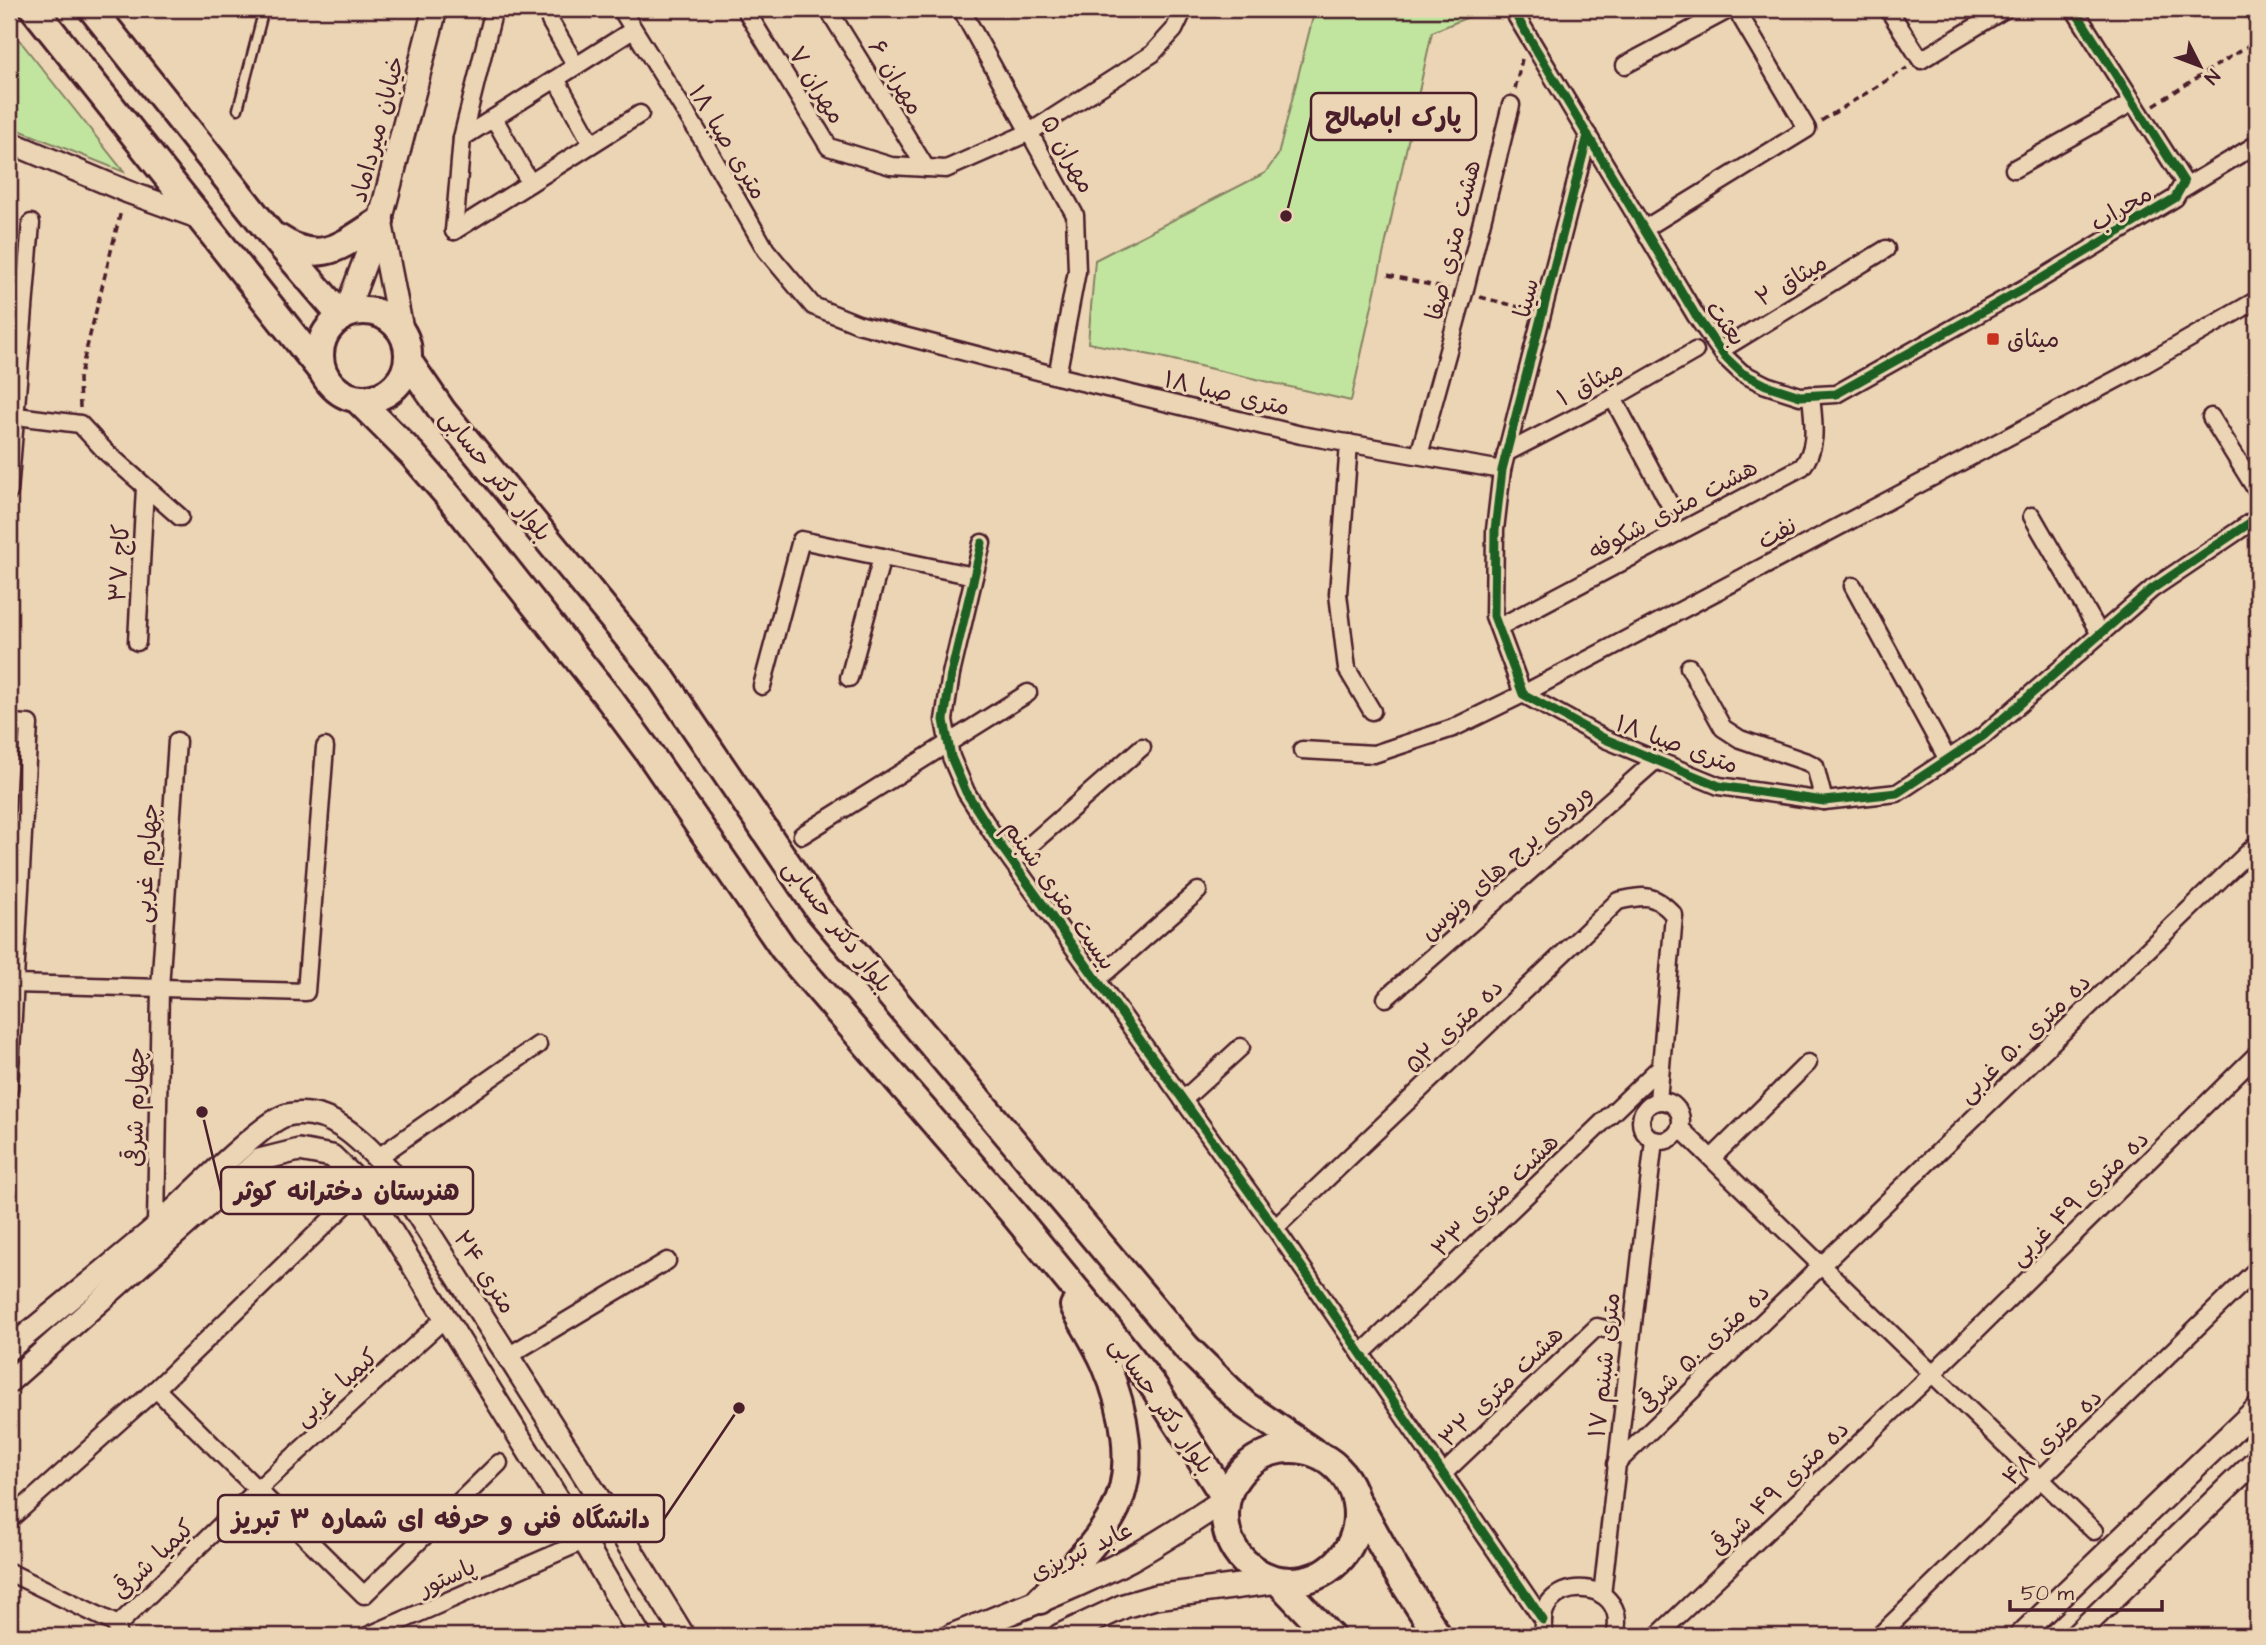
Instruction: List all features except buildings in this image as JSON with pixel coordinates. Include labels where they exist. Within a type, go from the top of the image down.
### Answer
[{"type":"main road","points":[[34,9],[341,393],[357,398],[376,398],[391,390],[402,377],[408,361],[408,345],[401,329],[380,221],[337,247],[323,252],[306,253],[270,233]]},
{"type":"main road","points":[[92,9],[270,233],[343,316]]},
{"type":"main road","name":"خیابان میرداماد","points":[[343,316],[380,221],[435,9]]},
{"type":"main road","points":[[324,374],[320,357],[322,342],[331,326],[343,316],[362,310],[377,312],[386,315],[401,329]]},
{"type":"main road","name":"بلوار دکتر حسابی","points":[[408,361],[443,412],[662,679],[818,909],[1186,1348],[1245,1405],[1312,1451]]},
{"type":"main road","name":"بلوار دکتر حسابی","points":[[357,398],[412,454],[451,499],[610,700],[783,948],[1012,1212],[1154,1387],[1226,1499]]},
{"type":"main road","points":[[1040,1600],[1085,1553],[1114,1512],[1125,1473],[1126,1452],[1116,1394],[1105,1362],[1053,1264]]},
{"type":"main road","points":[[1330,1636],[1278,1581],[1257,1573],[1241,1560],[1229,1541],[1224,1520],[1226,1499],[1234,1479],[1249,1463],[1268,1452],[1289,1448],[1312,1451],[1332,1462],[1347,1479],[1388,1558],[1438,1636]]},
{"type":"main road","name":"عابد تبریزی","points":[[951,1636],[1128,1560],[1226,1499]]},
{"type":"main road","points":[[1060,1636],[1124,1606],[1155,1597],[1278,1581],[1299,1581],[1320,1575],[1338,1562],[1351,1544],[1357,1522],[1356,1499]]},
{"type":"street","points":[[494,9],[462,138],[454,231],[640,114]]},
{"type":"street","name":"متری صبا ۱۸","points":[[621,9],[704,142],[766,250],[813,306],[858,324],[1301,435],[1502,470]]},
{"type":"street","name":"مهران ۷","points":[[745,9],[829,147],[891,166],[946,169],[1030,132],[1152,54],[1174,30],[1184,9]]},
{"type":"street","name":"مهران ۶","points":[[828,9],[926,168]]},
{"type":"street","name":"مهران ۵","points":[[961,9],[1075,215],[1077,271],[1057,376]]},
{"type":"street","name":"بعثت","points":[[1512,9],[1696,316],[1742,373],[1766,385],[1800,396],[1836,394],[2039,279]]},
{"type":"street","points":[[1625,65],[1730,9]]},
{"type":"street","points":[[1644,229],[1807,129],[1736,9]]},
{"type":"street","points":[[1888,9],[1921,60],[2006,9]]},
{"type":"street","name":"محراب","points":[[2039,279],[2175,198],[2183,182],[2074,9]]},
{"type":"street","points":[[550,21],[576,66]]},
{"type":"street","points":[[462,138],[634,30]]},
{"type":"street","points":[[556,79],[592,144]]},
{"type":"street","name":"هشت متری صفا","points":[[1419,455],[1464,293],[1511,105]]},
{"type":"street","points":[[2014,169],[2136,108]]},
{"type":"street","points":[[494,118],[530,183]]},
{"type":"street","name":"سینا","points":[[1502,470],[1588,135]]},
{"type":"street","points":[[9,142],[128,192],[200,218]]},
{"type":"street","points":[[2179,191],[2257,144]]},
{"type":"street","points":[[9,492],[11,415],[31,223]]},
{"type":"street","name":"میثاق ۲","points":[[1721,350],[1886,249]]},
{"type":"street","name":"نفت","points":[[1302,750],[1374,754],[1453,728],[1523,694],[2138,368],[2257,300]]},
{"type":"street","name":"میثاق ۱","points":[[1506,453],[1695,351]]},
{"type":"street","name":"هشت متری شکوفه","points":[[1499,627],[1802,467],[1810,457],[1813,447],[1811,396]]},
{"type":"street","points":[[1612,398],[1670,505]]},
{"type":"street","points":[[11,415],[80,424],[106,452],[180,517]]},
{"type":"street","points":[[2211,417],[2257,491]]},
{"type":"street","points":[[1349,443],[1338,594],[1347,670],[1372,711]]},
{"type":"street","points":[[1502,470],[1495,530],[1494,616],[1523,694]]},
{"type":"street","name":"کاج ۳۷","points":[[137,642],[145,487]]},
{"type":"street","points":[[2032,516],[2100,634]]},
{"type":"street","name":"متری صبا ۱۸","points":[[1523,694],[1605,739],[1719,786],[1824,802],[1897,793],[1983,736],[2152,589],[2257,518]]},
{"type":"street","points":[[762,686],[801,540],[974,576]]},
{"type":"street","name":"بیست متری شبنم","points":[[982,543],[951,674],[944,720],[951,757],[966,792],[1012,861],[1275,1228],[1443,1474],[1544,1628]]},
{"type":"street","points":[[849,678],[882,557]]},
{"type":"street","points":[[1853,586],[1948,760]]},
{"type":"street","points":[[1689,667],[1723,728],[1740,739],[1815,766],[1824,802]]},
{"type":"street","points":[[802,835],[1028,693]]},
{"type":"street","points":[[9,723],[29,724],[9,1089]]},
{"type":"street","name":"چهارم غربی","points":[[160,988],[177,741]]},
{"type":"street","points":[[15,984],[306,992],[326,747]]},
{"type":"street","points":[[1012,861],[1142,747]]},
{"type":"street","name":"ورودی یرج های ونوس","points":[[1386,998],[1656,760]]},
{"type":"street","name":"ده متری ۵۰ غربی","points":[[1822,1265],[2257,844]]},
{"type":"street","points":[[1097,980],[1198,891]]},
{"type":"street","name":"ده متری ۵۲","points":[[1275,1228],[1618,901],[1642,896],[1660,900],[1674,915],[1659,1068]]},
{"type":"street","name":"چهارم شرقی","points":[[156,1226],[160,988]]},
{"type":"street","points":[[377,1158],[538,1045]]},
{"type":"street","points":[[1183,1100],[1241,1047]]},
{"type":"street","name":"ده متری ۴۹ غربی","points":[[1932,1374],[2257,1055]]},
{"type":"street","points":[[1712,1158],[1808,1063]]},
{"type":"street","points":[[1658,1101],[1659,1068]]},
{"type":"street","name":"هشت متری ۳۳","points":[[1362,1354],[1659,1068]]},
{"type":"street","points":[[1658,1101],[1671,1104],[1676,1108],[1681,1121],[1680,1128],[1672,1138],[1660,1142],[1644,1132],[1641,1119],[1646,1107],[1658,1101]]},
{"type":"street","name":"۲۴ متری","points":[[9,1349],[156,1226],[256,1135],[285,1115],[318,1114],[360,1139],[389,1170],[684,1636]]},
{"type":"street","points":[[1680,1128],[2094,1531]]},
{"type":"street","name":"۱۷ متری شبنم","points":[[1602,1595],[1654,1140]]},
{"type":"street","points":[[9,1382],[259,1160],[299,1150],[332,1156],[364,1187],[640,1636]]},
{"type":"street","points":[[9,1520],[156,1389],[364,1187]]},
{"type":"street","points":[[508,1356],[667,1261]]},
{"type":"street","name":"ده متری ۵۰ شرقی","points":[[1616,1464],[1822,1265]]},
{"type":"street","name":"ده متری ۴۸","points":[[1879,1636],[2257,1269]]},
{"type":"street","points":[[65,1301],[80,1319]]},
{"type":"street","name":"کیمیا غربی","points":[[258,1489],[444,1319]]},
{"type":"street","name":"هشت متری ۳۲","points":[[1443,1474],[1597,1327],[1630,1335]]},
{"type":"street","name":"ده متری ۴۹ شرقی","points":[[1657,1636],[1932,1374]]},
{"type":"street","points":[[156,1389],[365,1595],[499,1464]]},
{"type":"street","points":[[2020,1636],[2257,1408]]},
{"type":"street","points":[[2075,1636],[2257,1459]]},
{"type":"street","name":"کیمیا شرقی","points":[[117,1631],[258,1489]]},
{"type":"street","name":"پاستور","points":[[367,1636],[584,1541],[614,1522]]},
{"type":"street","points":[[9,1572],[117,1631]]},
{"type":"street","points":[[1544,1628],[1547,1608],[1555,1598],[1565,1590],[1578,1587],[1591,1589],[1602,1595],[1614,1610],[1615,1636]]},
{"type":"lane","points":[[238,109],[264,9]]},
{"type":"path","points":[[1511,105],[1528,35]]},
{"type":"path","points":[[2136,108],[2257,40]]},
{"type":"path","points":[[1807,129],[1921,60]]},
{"type":"path","points":[[80,424],[79,380],[122,207]]},
{"type":"green space","points":[[1315,9],[1485,10],[1432,32],[1351,401],[1088,343],[1095,260],[1265,173],[1278,155]]},
{"type":"green space","points":[[9,27],[124,172],[9,126]]},
{"type":"cycle path","points":[[1512,9],[1696,316],[1725,357],[1742,373],[1766,385],[1800,396],[1836,394],[2039,280],[2175,198],[2184,182],[2074,9]]},
{"type":"cycle path","points":[[1588,135],[1502,470],[1495,530],[1494,616],[1523,694],[1605,739],[1719,786],[1824,801],[1897,793],[1983,736],[2152,589],[2257,518]]},
{"type":"cycle path","points":[[982,543],[951,674],[944,720],[951,757],[966,792],[998,842],[1275,1228],[1543,1620]]},
{"type":"place","name":"پارک اباصالح","points":[[1286,216]]},
{"type":"place","name":"میثاق","points":[[1993,339]]},
{"type":"place","name":"هنرستان دخترانه کوثر","points":[[202,1112]]},
{"type":"place","name":"دانشگاه فنی و حرفه ای شماره ۳ تبریز","points":[[739,1408]]}]
